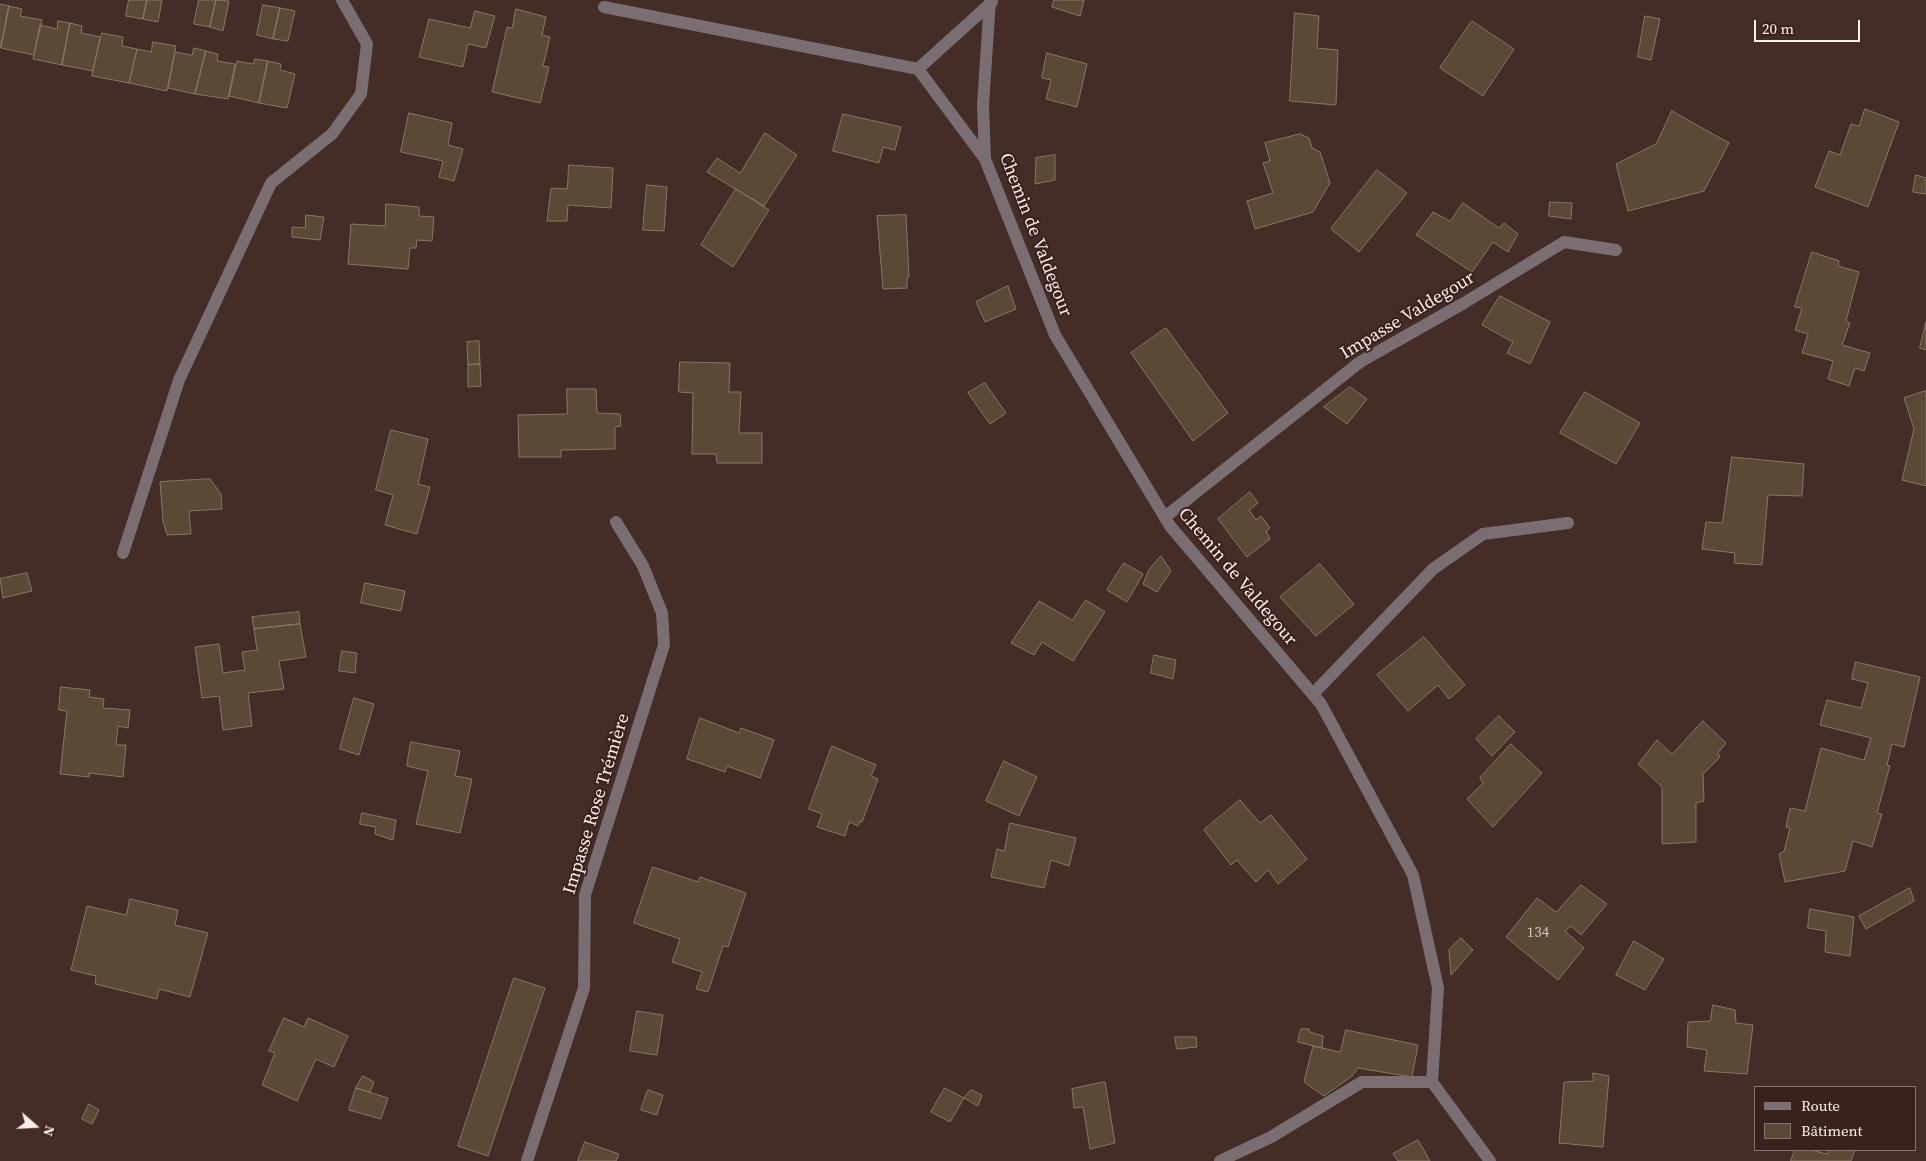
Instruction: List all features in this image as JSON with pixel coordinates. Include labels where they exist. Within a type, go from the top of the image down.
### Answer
[{"type":"street","points":[[123,553],[179,380],[271,183],[332,134],[361,94],[367,44],[342,0]]},
{"type":"street","points":[[918,69],[991,2]]},
{"type":"street","name":"Chemin de Valdegour","points":[[991,2],[983,105],[985,159],[1055,335],[1164,517],[1321,704],[1414,875],[1438,988],[1432,1082]]},
{"type":"street","points":[[604,7],[918,69],[985,159]]},
{"type":"street","name":"Impasse Valdegour","points":[[1164,517],[1360,362],[1464,303],[1564,242],[1616,250]]},
{"type":"street","name":"Impasse Rose Trémière","points":[[527,1161],[584,988],[585,895],[664,645],[662,613],[643,566],[616,522]]},
{"type":"street","points":[[1313,694],[1434,569],[1483,534],[1568,523]]},
{"type":"street","points":[[1220,1161],[1271,1137],[1362,1082],[1432,1082],[1490,1161]]},
{"type":"building","points":[[129,0],[147,0],[143,19],[126,16]]},
{"type":"building","points":[[147,0],[162,0],[158,22],[143,19]]},
{"type":"building","points":[[199,0],[216,0],[210,27],[194,24]]},
{"type":"building","points":[[216,0],[229,1],[223,31],[210,27]]},
{"type":"building","points":[[1054,0],[1084,0],[1080,16],[1052,7]]},
{"type":"building","points":[[0,4],[9,6],[1,48],[0,47]]},
{"type":"building","points":[[263,5],[280,8],[273,39],[257,35]]},
{"type":"building","points":[[9,6],[22,9],[20,16],[42,20],[34,55],[1,48]]},
{"type":"building","points":[[280,8],[295,11],[288,41],[273,39]]},
{"type":"building","points":[[516,9],[546,17],[542,35],[550,37],[543,66],[549,67],[540,103],[492,92],[507,27],[512,28]]},
{"type":"building","points":[[475,11],[495,16],[486,48],[468,44],[463,67],[419,57],[429,19],[470,28]]},
{"type":"building","points":[[1295,13],[1319,16],[1317,48],[1338,50],[1336,105],[1290,101]]},
{"type":"building","points":[[1645,16],[1660,19],[1651,60],[1638,57]]},
{"type":"building","points":[[58,21],[70,23],[62,65],[33,59],[40,25],[57,29]]},
{"type":"building","points":[[1472,21],[1514,49],[1483,96],[1440,68]]},
{"type":"building","points":[[70,23],[82,26],[81,33],[100,37],[93,71],[62,65]]},
{"type":"building","points":[[102,33],[123,37],[122,46],[137,49],[129,83],[92,76]]},
{"type":"building","points":[[153,42],[176,46],[167,91],[129,83],[137,49],[151,52]]},
{"type":"building","points":[[194,48],[206,51],[195,94],[168,88],[175,52],[192,55]]},
{"type":"building","points":[[206,51],[218,54],[217,61],[235,64],[228,99],[195,94]]},
{"type":"building","points":[[1047,53],[1087,64],[1077,107],[1046,99],[1051,80],[1042,78]]},
{"type":"building","points":[[255,59],[268,61],[259,103],[229,96],[237,61],[253,64]]},
{"type":"building","points":[[268,61],[281,64],[280,70],[295,74],[287,108],[259,103]]},
{"type":"building","points":[[1865,109],[1899,122],[1868,207],[1815,187],[1829,151],[1840,155],[1851,124],[1859,126]]},
{"type":"building","points":[[1672,111],[1729,143],[1704,191],[1628,211],[1616,164],[1656,144]]},
{"type":"building","points":[[409,113],[452,123],[448,145],[463,149],[454,181],[439,177],[443,161],[401,152]]},
{"type":"building","points":[[843,114],[901,127],[895,150],[883,147],[879,163],[833,151]]},
{"type":"building","points":[[765,133],[797,155],[764,206],[707,172],[717,158],[740,173]]},
{"type":"building","points":[[1300,134],[1309,138],[1312,148],[1320,152],[1330,183],[1313,212],[1255,229],[1247,201],[1273,193],[1263,163],[1270,161],[1265,143]]},
{"type":"building","points":[[1055,155],[1055,180],[1035,184],[1036,158]]},
{"type":"building","points":[[569,165],[613,168],[611,208],[568,205],[567,221],[547,221],[551,188],[567,189]]},
{"type":"building","points":[[1377,170],[1407,193],[1359,252],[1331,229]]},
{"type":"building","points":[[1916,175],[1926,178],[1926,194],[1913,192]]},
{"type":"building","points":[[647,185],[667,187],[664,231],[643,230]]},
{"type":"building","points":[[736,189],[769,210],[733,267],[701,245]]},
{"type":"building","points":[[1550,202],[1572,203],[1571,219],[1549,216]]},
{"type":"building","points":[[1463,203],[1499,228],[1504,223],[1518,234],[1508,252],[1493,242],[1472,272],[1416,235],[1433,212],[1450,221]]},
{"type":"building","points":[[386,204],[419,207],[419,216],[434,217],[432,241],[417,240],[416,248],[410,248],[408,269],[348,264],[351,224],[385,226]]},
{"type":"building","points":[[306,215],[324,217],[320,240],[292,237],[292,227],[305,228]]},
{"type":"building","points":[[906,215],[909,277],[907,278],[907,288],[883,289],[877,216]]},
{"type":"building","points":[[1812,252],[1839,261],[1838,266],[1859,272],[1846,321],[1850,323],[1842,345],[1870,353],[1864,371],[1855,368],[1849,386],[1828,379],[1833,361],[1802,353],[1808,334],[1795,330],[1802,308],[1795,307]]},
{"type":"building","points":[[1008,286],[1016,309],[985,322],[976,302]]},
{"type":"building","points":[[1500,296],[1550,322],[1530,364],[1507,353],[1513,342],[1482,325]]},
{"type":"building","points":[[1926,322],[1926,350],[1920,348]]},
{"type":"building","points":[[1166,328],[1228,413],[1193,441],[1131,353]]},
{"type":"building","points":[[479,341],[480,364],[468,365],[467,342]]},
{"type":"building","points":[[680,362],[730,363],[729,392],[741,392],[739,433],[762,433],[762,463],[717,463],[716,454],[692,454],[693,393],[679,392]]},
{"type":"building","points":[[480,364],[481,386],[468,387],[468,365]]},
{"type":"building","points":[[985,383],[1006,413],[990,424],[968,393]]},
{"type":"building","points":[[1350,387],[1367,399],[1347,424],[1324,407]]},
{"type":"building","points":[[567,389],[596,389],[597,413],[620,414],[621,426],[615,427],[615,449],[561,450],[561,457],[519,457],[518,415],[567,414]]},
{"type":"building","points":[[1926,391],[1926,486],[1902,480],[1914,429],[1904,398]]},
{"type":"building","points":[[1585,392],[1640,423],[1616,464],[1560,433]]},
{"type":"building","points":[[391,430],[428,439],[418,484],[430,487],[417,534],[385,525],[393,495],[376,490]]},
{"type":"building","points":[[1732,457],[1804,464],[1802,496],[1768,495],[1762,565],[1734,563],[1735,553],[1702,549],[1706,522],[1722,523]]},
{"type":"building","points":[[210,479],[221,494],[222,509],[189,511],[191,534],[167,535],[163,521],[160,482]]},
{"type":"building","points":[[1250,492],[1258,503],[1249,510],[1256,520],[1261,516],[1270,528],[1266,531],[1270,539],[1247,557],[1218,519]]},
{"type":"building","points":[[1161,556],[1171,571],[1157,592],[1143,584],[1149,570]]},
{"type":"building","points":[[1124,563],[1143,574],[1127,602],[1107,590]]},
{"type":"building","points":[[1320,564],[1354,604],[1316,636],[1280,597]]},
{"type":"building","points":[[27,573],[32,591],[3,598],[0,579]]},
{"type":"building","points":[[365,583],[405,591],[401,611],[361,603]]},
{"type":"building","points":[[1086,600],[1105,612],[1073,661],[1042,642],[1034,655],[1011,643],[1039,601],[1072,620]]},
{"type":"building","points":[[299,612],[300,624],[254,629],[252,617]]},
{"type":"building","points":[[300,624],[306,657],[279,661],[284,689],[248,693],[252,726],[223,730],[219,696],[202,698],[195,647],[219,644],[223,673],[245,670],[242,652],[257,650],[254,629]]},
{"type":"building","points":[[1424,637],[1465,685],[1449,699],[1438,685],[1408,711],[1377,675]]},
{"type":"building","points":[[342,651],[357,653],[355,673],[339,671]]},
{"type":"building","points":[[1154,655],[1176,660],[1173,679],[1151,673]]},
{"type":"building","points":[[1856,662],[1920,677],[1904,747],[1892,744],[1887,765],[1890,766],[1877,813],[1882,814],[1872,847],[1853,841],[1845,871],[1785,882],[1779,854],[1784,851],[1790,828],[1786,827],[1790,808],[1805,811],[1821,748],[1864,760],[1871,738],[1820,725],[1827,700],[1861,708],[1868,683],[1852,679]]},
{"type":"building","points":[[61,687],[90,690],[89,697],[104,699],[103,708],[130,710],[128,728],[118,726],[116,745],[126,745],[123,777],[89,773],[89,777],[60,774],[67,711],[59,710]]},
{"type":"building","points":[[354,698],[374,704],[359,755],[340,749]]},
{"type":"building","points":[[1499,716],[1515,732],[1492,756],[1476,739]]},
{"type":"building","points":[[700,718],[739,733],[741,728],[774,740],[760,778],[727,766],[725,772],[687,759]]},
{"type":"building","points":[[1703,721],[1726,743],[1718,753],[1720,757],[1703,774],[1704,801],[1696,803],[1696,842],[1662,844],[1662,787],[1638,764],[1657,740],[1672,754]]},
{"type":"building","points":[[411,742],[460,751],[455,776],[472,779],[460,833],[416,824],[428,771],[407,766]]},
{"type":"building","points":[[1511,744],[1542,773],[1493,827],[1467,799],[1483,783],[1480,778]]},
{"type":"building","points":[[832,746],[876,765],[871,776],[878,779],[862,822],[860,821],[858,826],[849,822],[845,836],[817,827],[822,814],[809,809]]},
{"type":"building","points":[[1004,761],[1037,777],[1019,816],[986,801]]},
{"type":"building","points":[[1240,800],[1260,823],[1271,815],[1307,859],[1278,884],[1268,870],[1256,882],[1237,860],[1231,865],[1204,830]]},
{"type":"building","points":[[362,813],[396,820],[393,840],[375,834],[376,827],[360,824]]},
{"type":"building","points":[[1010,823],[1076,838],[1069,866],[1051,860],[1044,888],[991,877],[997,849],[1004,851]]},
{"type":"building","points":[[653,867],[698,882],[700,877],[746,893],[728,947],[723,946],[708,992],[696,989],[702,972],[672,962],[680,939],[634,923]]},
{"type":"building","points":[[1581,885],[1607,904],[1581,935],[1571,926],[1565,931],[1584,948],[1558,980],[1506,937],[1537,898],[1556,912]]},
{"type":"building","points":[[1910,888],[1914,901],[1866,929],[1859,916]]},
{"type":"building","points":[[130,899],[178,910],[175,925],[208,933],[190,997],[159,989],[157,999],[95,984],[96,976],[71,970],[87,906],[126,915]]},
{"type":"building","points":[[1810,909],[1854,917],[1850,956],[1825,952],[1826,931],[1808,928]]},
{"type":"building","points":[[1461,938],[1473,950],[1451,975],[1449,950]]},
{"type":"building","points":[[1634,941],[1664,959],[1645,990],[1616,975]]},
{"type":"building","points":[[514,978],[545,988],[488,1156],[458,1146]]},
{"type":"building","points":[[1713,1005],[1735,1010],[1736,1023],[1753,1025],[1747,1074],[1704,1071],[1707,1050],[1687,1047],[1688,1022],[1710,1021]]},
{"type":"building","points":[[637,1011],[663,1015],[657,1055],[630,1051]]},
{"type":"building","points":[[284,1018],[304,1027],[308,1018],[348,1036],[334,1067],[316,1059],[297,1101],[262,1085],[275,1053],[269,1051]]},
{"type":"building","points":[[1301,1029],[1309,1029],[1310,1032],[1323,1036],[1322,1048],[1298,1042]]},
{"type":"building","points":[[1346,1030],[1418,1045],[1412,1077],[1358,1068],[1352,1076],[1324,1096],[1304,1082],[1313,1046],[1340,1052]]},
{"type":"building","points":[[1175,1037],[1196,1037],[1197,1047],[1177,1049]]},
{"type":"building","points":[[1593,1073],[1609,1076],[1603,1147],[1559,1143],[1564,1082],[1593,1081]]},
{"type":"building","points":[[363,1076],[374,1082],[370,1092],[356,1088]]},
{"type":"building","points":[[1105,1082],[1115,1143],[1090,1149],[1083,1107],[1074,1108],[1072,1089]]},
{"type":"building","points":[[356,1088],[388,1098],[381,1119],[349,1110]]},
{"type":"building","points":[[945,1088],[964,1098],[950,1122],[931,1112]]},
{"type":"building","points":[[648,1090],[663,1095],[657,1115],[641,1110]]},
{"type":"building","points":[[971,1090],[982,1095],[978,1106],[964,1098]]},
{"type":"building","points":[[89,1104],[99,1110],[92,1124],[82,1119]]},
{"type":"building","points":[[1418,1140],[1430,1161],[1398,1161],[1393,1154]]},
{"type":"building","points":[[585,1142],[619,1154],[616,1161],[578,1161]]},
{"type":"building","points":[[1795,1151],[1815,1151],[1827,1154],[1828,1151],[1855,1151],[1851,1161],[1791,1161]]}]
